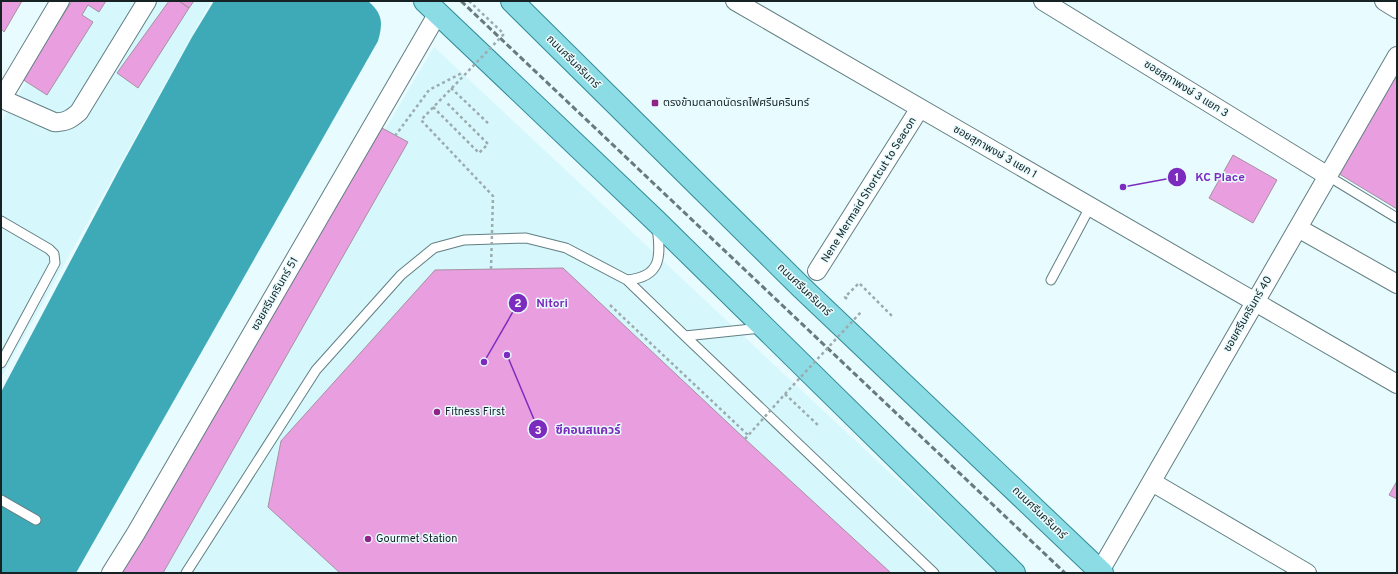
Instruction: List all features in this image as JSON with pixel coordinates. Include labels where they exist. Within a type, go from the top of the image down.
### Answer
[{"type":"main road","name":"ถนนศรีนครินทร์","points":[[512,1],[801,287],[1101,572]]},
{"type":"main road","points":[[431,7],[655,220],[1008,572]]},
{"type":"street","points":[[60,1],[1,99],[54,122],[63,123],[74,117],[79,112],[147,1]]},
{"type":"street","name":"ซอยสุภาพงษ์ 3 แยก 1","points":[[736,1],[1397,384]]},
{"type":"street","name":"ซอยสุภาพงษ์ 3 แยก 3","points":[[1043,1],[1328,176]]},
{"type":"street","points":[[1384,1],[1397,9]]},
{"type":"street","name":"ซอยศรีนครินทร์ 51","points":[[112,573],[136,533],[431,7]]},
{"type":"street","name":"ซอยศรีนครินทร์ 40","points":[[1101,572],[1397,56]]},
{"type":"street","name":"Nene Mermaid Shortcut to Seacon","points":[[817,271],[920,108]]},
{"type":"street","points":[[1298,228],[1397,284]]},
{"type":"street","points":[[1152,482],[1307,573]]},
{"type":"lane","points":[[1328,176],[1397,218]]},
{"type":"lane","points":[[1051,280],[1090,207]]},
{"type":"lane","points":[[627,280],[642,277],[651,272],[657,264],[659,245],[655,220]]},
{"type":"lane","points":[[1,221],[49,249],[54,254],[55,263],[1,363]]},
{"type":"lane","points":[[186,573],[316,370],[401,275],[434,248],[464,240],[526,238],[566,248],[627,280],[934,573]]},
{"type":"lane","points":[[685,336],[764,328]]},
{"type":"lane","points":[[1,500],[36,520]]},
{"type":"path","points":[[469,1],[504,34],[421,120],[493,196],[491,269]]},
{"type":"path","points":[[395,136],[429,90],[462,72]]},
{"type":"path","points":[[452,88],[490,125]]},
{"type":"path","points":[[433,107],[479,153],[488,144],[447,103]]},
{"type":"path","points":[[850,302],[845,298],[859,283],[892,316]]},
{"type":"path","points":[[610,305],[748,435]]},
{"type":"path","points":[[744,439],[861,312],[856,307]]},
{"type":"path","points":[[785,394],[819,426]]},
{"type":"shaded area","points":[[76,1],[211,1],[1,378],[1,123]]},
{"type":"shaded area","points":[[434,47],[997,573],[121,573]]},
{"type":"water","points":[[214,1],[368,1],[377,10],[379,15],[381,24],[380,35],[378,41],[76,573],[1,573],[1,392],[121,166],[192,37]]},
{"type":"building","points":[[1,1],[22,1],[4,32],[1,29]]},
{"type":"building","points":[[72,1],[106,1],[99,12],[88,5],[82,15],[93,22],[47,95],[22,79]]},
{"type":"building","points":[[169,1],[179,1],[189,8],[138,88],[117,73]]},
{"type":"building","points":[[179,1],[194,1],[189,8]]},
{"type":"building","points":[[1397,70],[1397,209],[1336,172]]},
{"type":"building","points":[[382,128],[408,142],[163,573],[121,573]]},
{"type":"building","points":[[1233,155],[1277,180],[1253,223],[1209,198]]},
{"type":"building","points":[[563,268],[745,439],[891,573],[340,573],[268,507],[281,441],[435,270]]},
{"type":"building","points":[[1397,481],[1397,499],[1389,495]]},
{"type":"railway","points":[[461,1],[1065,573]]},
{"type":"place","name":"ตรงข้ามตลาดนัดรถไฟศรีนครินทร์","points":[[655,103]]},
{"type":"place","name":"KC Place","points":[[1123,187]]},
{"type":"place","name":"ซีคอนสแควร์","points":[[507,355]]},
{"type":"place","name":"Nitori","points":[[484,362]]},
{"type":"place","name":"Fitness First","points":[[437,412]]},
{"type":"place","name":"Gourmet Station","points":[[368,539]]}]
